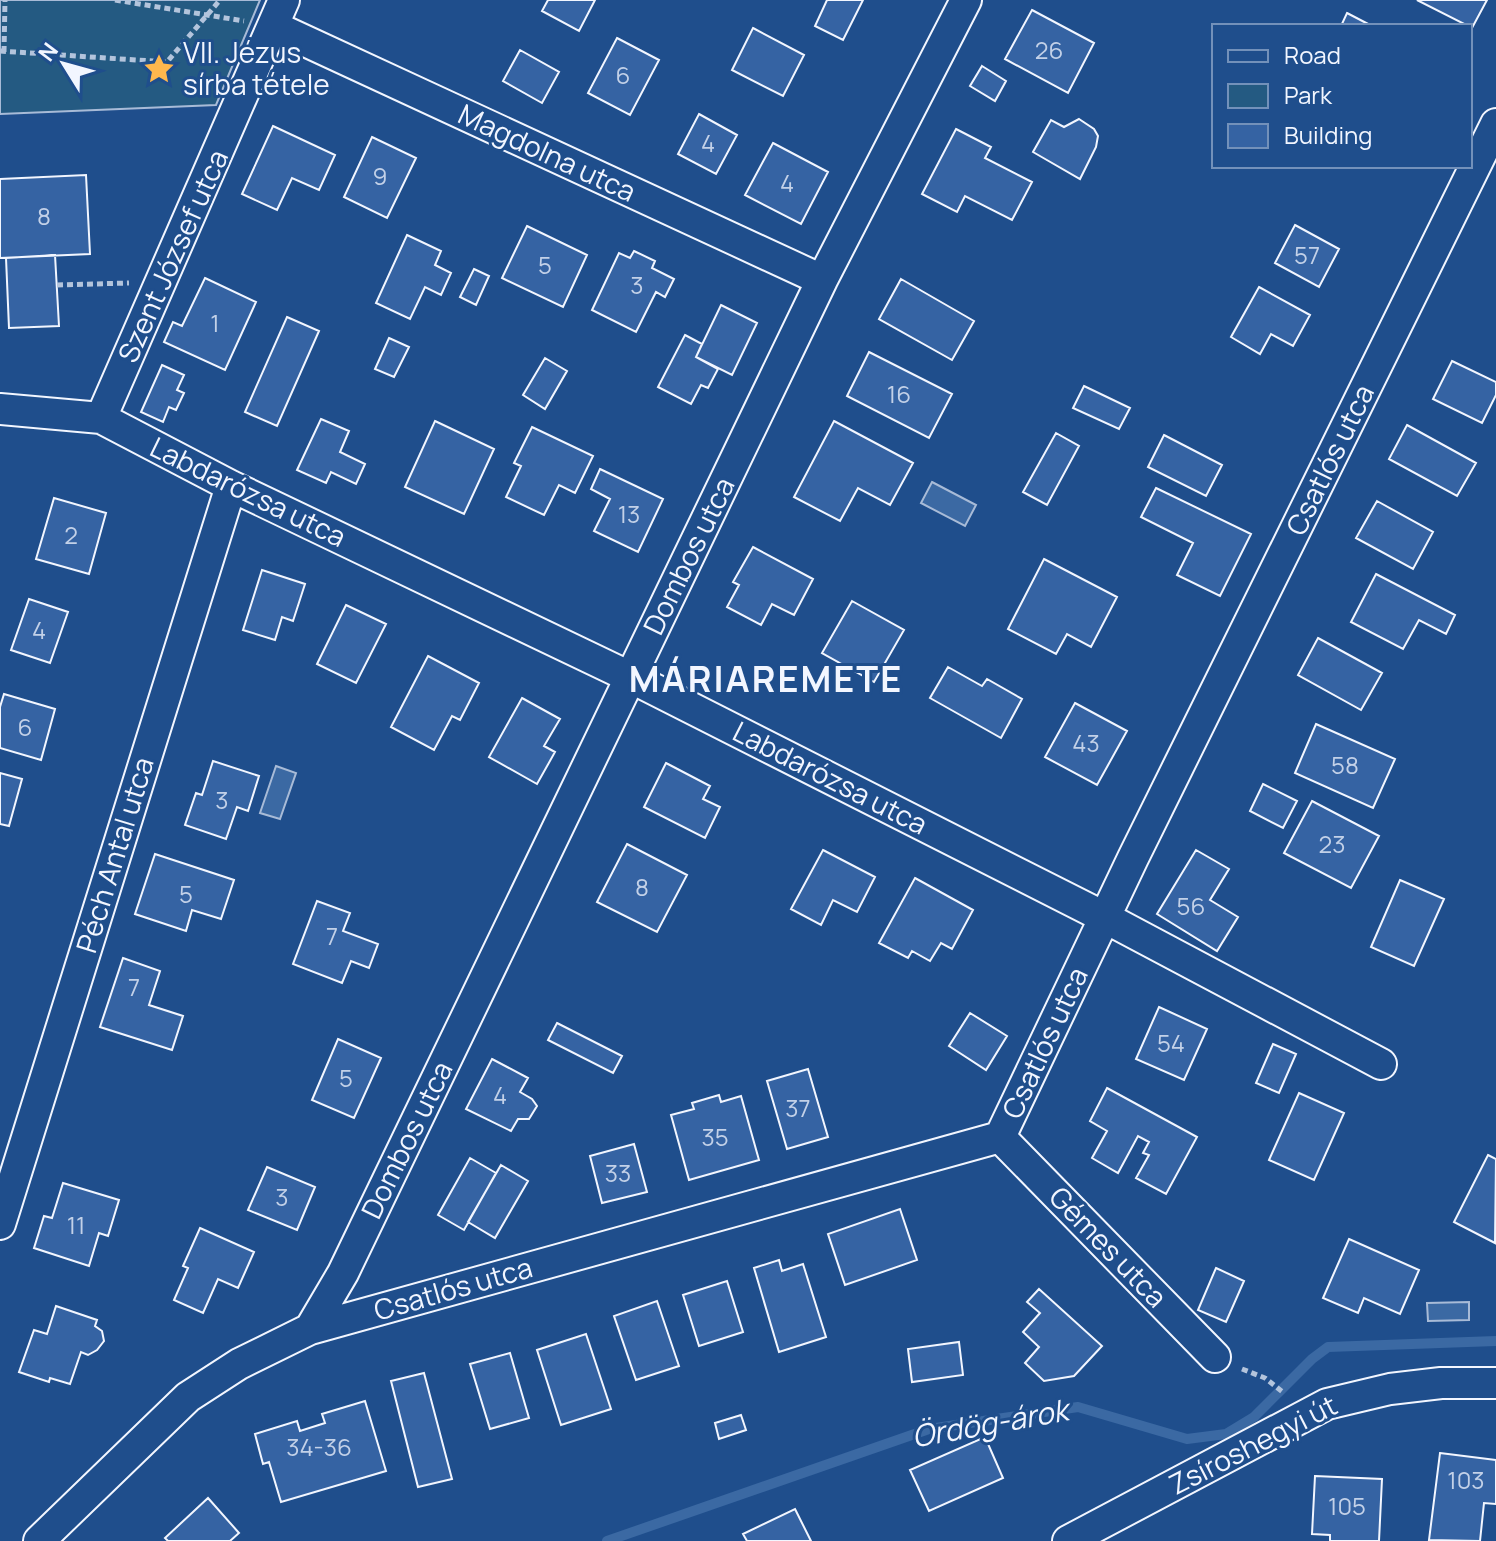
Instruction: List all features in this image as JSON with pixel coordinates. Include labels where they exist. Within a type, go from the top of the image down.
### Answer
[{"type":"street","name":"Dombos utca","points":[[310,1329],[343,1273],[822,280],[966,0]]},
{"type":"street","name":"Magdolna utca","points":[[278,13],[822,280]]},
{"type":"street","name":"Szent József utca","points":[[101,418],[278,13]]},
{"type":"street","name":"Csatlós utca","points":[[39,1541],[188,1397],[239,1364],[310,1329],[1000,1137],[1104,917],[1496,124]]},
{"type":"street","points":[[0,409],[101,418]]},
{"type":"street","name":"Labdarózsa utca","points":[[101,418],[231,486],[630,677],[1104,917],[1381,1064]]},
{"type":"street","name":"Péch Antal utca","points":[[0,1224],[231,486]]},
{"type":"street","name":"Gémes utca","points":[[1000,1137],[1215,1357]]},
{"type":"street","name":"Zsíroshegyi út","points":[[1068,1541],[1327,1404],[1390,1389],[1441,1383],[1496,1383]]},
{"type":"path","points":[[5,0],[2,52],[167,62],[220,0]]},
{"type":"path","points":[[115,0],[207,15],[278,13]]},
{"type":"path","points":[[57,285],[161,284]]},
{"type":"path","points":[[1267,1379],[1290,1398]]},
{"type":"green space","points":[[0,0],[260,0],[216,105],[0,114]]},
{"type":"shaded area","points":[[932,482],[976,505],[965,526],[921,503]]},
{"type":"shaded area","points":[[276,766],[296,773],[280,819],[260,813]]},
{"type":"shaded area","points":[[1469,1302],[1469,1320],[1428,1321],[1427,1303]]},
{"type":"building","points":[[548,0],[595,0],[579,31],[542,11]]},
{"type":"building","points":[[827,0],[863,0],[843,40],[815,26]]},
{"type":"building","points":[[1417,0],[1487,0],[1472,28],[1472,24],[1464,24]]},
{"type":"building","points":[[1032,10],[1094,43],[1068,93],[1005,59]]},
{"type":"building","points":[[1347,13],[1368,24],[1342,24]]},
{"type":"building","points":[[753,28],[804,55],[783,96],[732,70]]},
{"type":"building","points":[[617,38],[659,60],[630,115],[588,93]]},
{"type":"building","points":[[520,50],[559,72],[542,103],[503,81]]},
{"type":"building","points":[[982,66],[1006,81],[995,101],[970,86]]},
{"type":"building","points":[[699,114],[737,135],[716,174],[678,154]]},
{"type":"building","points":[[1079,119],[1094,129],[1098,136],[1096,147],[1080,179],[1033,152],[1051,120],[1064,127]]},
{"type":"building","points":[[273,126],[335,155],[319,190],[292,178],[277,210],[242,194]]},
{"type":"building","points":[[956,129],[991,147],[985,158],[1032,182],[1012,220],[965,196],[957,212],[922,194]]},
{"type":"building","points":[[372,137],[416,158],[387,218],[344,197]]},
{"type":"building","points":[[773,143],[828,172],[801,224],[745,195]]},
{"type":"building","points":[[86,175],[90,254],[0,258],[0,179]]},
{"type":"building","points":[[1295,225],[1339,249],[1319,287],[1275,263]]},
{"type":"building","points":[[527,226],[587,255],[563,307],[502,278]]},
{"type":"building","points":[[407,235],[441,251],[435,265],[451,273],[441,295],[425,287],[410,319],[376,303]]},
{"type":"building","points":[[634,251],[655,261],[652,268],[674,279],[665,297],[656,292],[636,332],[592,310],[619,253],[630,258]]},
{"type":"building","points":[[55,255],[59,326],[9,328],[6,258]]},
{"type":"building","points":[[474,269],[489,276],[476,305],[460,297]]},
{"type":"building","points":[[205,278],[256,302],[225,370],[164,342],[173,322],[182,326]]},
{"type":"building","points":[[901,279],[974,321],[952,360],[879,319]]},
{"type":"building","points":[[1259,287],[1310,315],[1293,346],[1271,334],[1260,354],[1231,337]]},
{"type":"building","points":[[721,305],[757,323],[732,375],[696,357]]},
{"type":"building","points":[[287,317],[319,331],[277,426],[245,412]]},
{"type":"building","points":[[685,335],[702,344],[696,357],[718,369],[708,388],[701,385],[691,404],[658,387]]},
{"type":"building","points":[[389,338],[409,347],[394,377],[375,369]]},
{"type":"building","points":[[869,352],[952,394],[929,438],[847,396]]},
{"type":"building","points":[[545,358],[567,371],[545,409],[523,395]]},
{"type":"building","points":[[1452,361],[1496,382],[1496,395],[1482,423],[1433,399]]},
{"type":"building","points":[[162,365],[184,375],[177,390],[184,393],[176,410],[169,407],[163,422],[141,412]]},
{"type":"building","points":[[1084,386],[1130,408],[1119,429],[1073,408]]},
{"type":"building","points":[[321,419],[349,431],[340,452],[365,464],[356,484],[331,472],[326,483],[297,470]]},
{"type":"building","points":[[435,421],[494,449],[464,514],[405,487]]},
{"type":"building","points":[[834,421],[913,463],[890,505],[858,488],[840,521],[794,497]]},
{"type":"building","points":[[1407,425],[1476,463],[1457,496],[1389,459]]},
{"type":"building","points":[[532,427],[593,456],[575,493],[559,485],[544,515],[506,497],[521,466],[514,463]]},
{"type":"building","points":[[1056,433],[1079,446],[1047,505],[1023,492]]},
{"type":"building","points":[[1164,435],[1222,465],[1206,496],[1148,467]]},
{"type":"building","points":[[600,469],[663,499],[638,552],[594,531],[610,499],[591,489]]},
{"type":"building","points":[[1156,488],[1251,534],[1220,596],[1177,575],[1193,543],[1141,517]]},
{"type":"building","points":[[54,498],[106,513],[89,574],[36,559]]},
{"type":"building","points":[[1377,501],[1433,532],[1413,569],[1356,538]]},
{"type":"building","points":[[753,547],[813,579],[794,615],[772,604],[761,625],[727,607],[739,585],[733,582]]},
{"type":"building","points":[[1044,559],[1117,597],[1091,647],[1067,634],[1056,654],[1008,629]]},
{"type":"building","points":[[262,570],[305,584],[293,621],[282,617],[275,640],[243,630]]},
{"type":"building","points":[[1376,574],[1455,615],[1446,634],[1419,620],[1403,649],[1351,622]]},
{"type":"building","points":[[29,599],[68,612],[50,663],[11,650]]},
{"type":"building","points":[[852,601],[904,630],[874,682],[822,653]]},
{"type":"building","points":[[346,605],[386,624],[356,683],[317,664]]},
{"type":"building","points":[[1318,638],[1382,673],[1361,710],[1298,675]]},
{"type":"building","points":[[428,656],[479,683],[460,720],[452,716],[434,750],[391,727]]},
{"type":"building","points":[[948,667],[982,686],[987,679],[1022,699],[1001,738],[930,698]]},
{"type":"building","points":[[4,694],[55,709],[41,760],[0,748],[0,707]]},
{"type":"building","points":[[522,698],[560,719],[544,746],[555,752],[537,784],[489,757]]},
{"type":"building","points":[[1075,703],[1127,731],[1097,785],[1045,757]]},
{"type":"building","points":[[1316,724],[1395,759],[1373,808],[1295,773]]},
{"type":"building","points":[[213,761],[259,776],[248,811],[237,807],[226,839],[185,825],[196,793],[202,795]]},
{"type":"building","points":[[666,763],[710,786],[703,799],[720,807],[705,838],[644,807]]},
{"type":"building","points":[[0,773],[22,779],[9,826],[0,824]]},
{"type":"building","points":[[1263,784],[1297,801],[1283,828],[1250,811]]},
{"type":"building","points":[[1312,801],[1379,836],[1351,888],[1284,853]]},
{"type":"building","points":[[627,844],[687,875],[657,932],[597,902]]},
{"type":"building","points":[[823,850],[875,877],[857,912],[833,900],[821,925],[791,909]]},
{"type":"building","points":[[1196,850],[1229,869],[1210,900],[1238,917],[1217,951],[1157,914]]},
{"type":"building","points":[[155,854],[234,880],[221,919],[192,910],[186,931],[135,914]]},
{"type":"building","points":[[915,878],[973,910],[952,949],[941,943],[930,961],[912,951],[908,958],[879,943]]},
{"type":"building","points":[[1400,880],[1444,899],[1414,966],[1371,947]]},
{"type":"building","points":[[317,901],[350,913],[343,931],[378,944],[369,968],[351,961],[342,983],[293,964]]},
{"type":"building","points":[[123,958],[160,971],[149,1005],[183,1016],[172,1050],[100,1027]]},
{"type":"building","points":[[1159,1007],[1207,1029],[1184,1080],[1136,1059]]},
{"type":"building","points":[[970,1013],[1007,1036],[986,1070],[949,1046]]},
{"type":"building","points":[[557,1023],[622,1056],[613,1073],[548,1040]]},
{"type":"building","points":[[338,1039],[381,1058],[354,1118],[312,1100]]},
{"type":"building","points":[[1273,1044],[1296,1054],[1279,1093],[1256,1083]]},
{"type":"building","points":[[492,1059],[528,1078],[520,1092],[537,1106],[529,1119],[518,1119],[511,1131],[466,1109]]},
{"type":"building","points":[[808,1069],[828,1137],[787,1149],[767,1081]]},
{"type":"building","points":[[1107,1088],[1197,1137],[1166,1194],[1136,1178],[1149,1155],[1143,1153],[1149,1142],[1138,1136],[1118,1173],[1092,1158],[1107,1131],[1090,1121]]},
{"type":"building","points":[[1299,1093],[1344,1113],[1314,1180],[1269,1160]]},
{"type":"building","points":[[719,1095],[721,1102],[741,1096],[759,1160],[689,1180],[671,1115],[694,1109],[692,1103]]},
{"type":"building","points":[[634,1144],[647,1192],[602,1203],[590,1156]]},
{"type":"building","points":[[1488,1155],[1496,1159],[1495,1243],[1454,1222]]},
{"type":"building","points":[[470,1158],[496,1173],[464,1230],[438,1215]]},
{"type":"building","points":[[501,1165],[528,1181],[495,1238],[468,1222]]},
{"type":"building","points":[[267,1167],[315,1187],[297,1230],[248,1210]]},
{"type":"building","points":[[63,1183],[119,1200],[108,1236],[99,1233],[89,1266],[34,1248],[44,1216],[52,1218]]},
{"type":"building","points":[[900,1209],[917,1260],[845,1285],[828,1234]]},
{"type":"building","points":[[200,1228],[254,1252],[238,1288],[218,1279],[203,1313],[174,1300],[188,1268],[183,1266]]},
{"type":"building","points":[[1349,1239],[1419,1270],[1400,1314],[1364,1298],[1358,1313],[1323,1298]]},
{"type":"building","points":[[779,1260],[782,1271],[803,1264],[826,1337],[779,1352],[754,1268]]},
{"type":"building","points":[[1216,1268],[1244,1281],[1226,1322],[1198,1310]]},
{"type":"building","points":[[727,1281],[743,1332],[699,1346],[683,1295]]},
{"type":"building","points":[[1039,1289],[1102,1346],[1074,1376],[1044,1381],[1025,1363],[1039,1347],[1023,1332],[1040,1313],[1027,1302]]},
{"type":"building","points":[[657,1301],[679,1366],[636,1380],[614,1316]]},
{"type":"building","points":[[56,1306],[97,1320],[95,1326],[102,1331],[104,1341],[88,1355],[81,1352],[70,1384],[50,1378],[49,1382],[19,1372],[34,1330],[47,1334]]},
{"type":"building","points":[[586,1334],[611,1409],[561,1425],[537,1350]]},
{"type":"building","points":[[959,1342],[963,1375],[912,1382],[908,1349]]},
{"type":"building","points":[[510,1353],[529,1418],[490,1429],[470,1364]]},
{"type":"building","points":[[424,1373],[452,1479],[418,1487],[391,1381]]},
{"type":"building","points":[[365,1401],[386,1471],[281,1502],[269,1462],[263,1464],[255,1434],[297,1421],[300,1431],[325,1423],[322,1414]]},
{"type":"building","points":[[741,1415],[746,1430],[719,1439],[715,1423]]},
{"type":"building","points":[[985,1437],[1003,1478],[929,1511],[910,1470]]},
{"type":"building","points":[[1440,1453],[1496,1460],[1496,1504],[1484,1503],[1480,1541],[1429,1540]]},
{"type":"building","points":[[1315,1476],[1382,1479],[1379,1541],[1330,1541],[1330,1535],[1312,1534]]},
{"type":"building","points":[[208,1498],[239,1533],[230,1541],[168,1541],[165,1538]]},
{"type":"building","points":[[795,1509],[811,1541],[747,1541],[743,1534]]},
{"type":"waterway","name":"Ördög-árok","points":[[607,1541],[929,1429],[1078,1407],[1187,1439],[1226,1434],[1254,1417],[1328,1347],[1496,1341]]},
{"type":"place","name":"VII. Jézus sírba tétele","points":[[159,69]]},
{"type":"district","name":"MÁRIAREMETE","points":[[766,679]]}]
